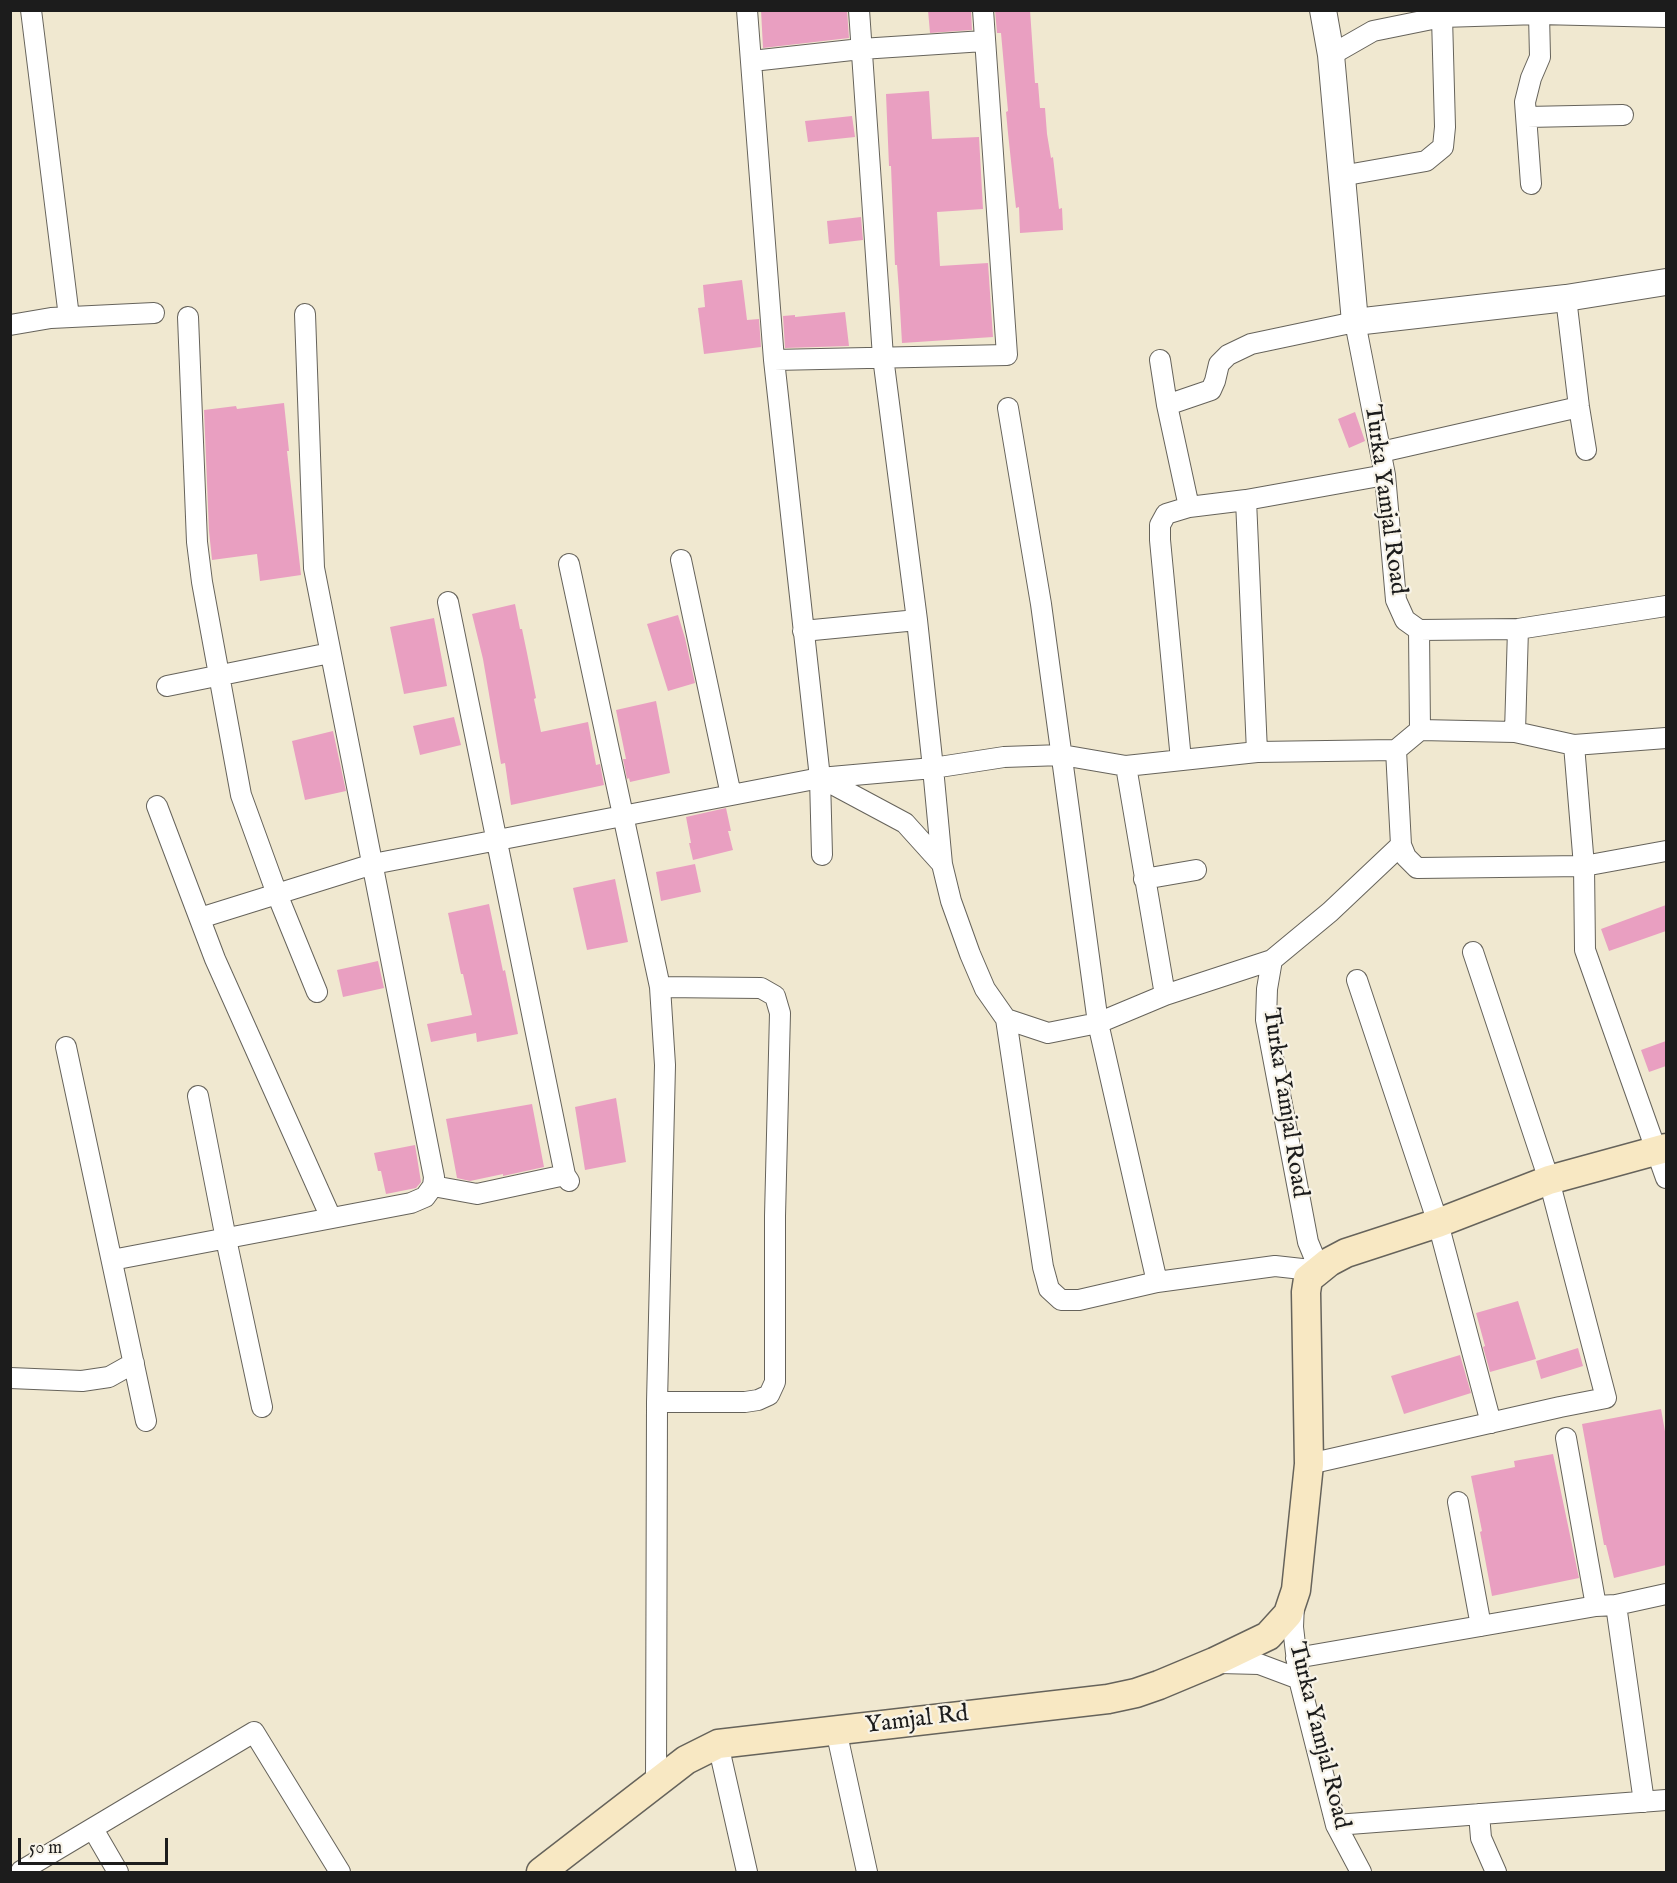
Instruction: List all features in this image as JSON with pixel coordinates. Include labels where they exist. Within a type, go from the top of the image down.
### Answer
[{"type":"main road","points":[[1320,1271],[1329,1262],[1346,1252],[1438,1223],[1549,1180],[1662,1149]]},
{"type":"main road","name":"Turka Yamjal Road","points":[[1296,1590],[1309,1464],[1306,1292],[1308,1279],[1320,1271]]},
{"type":"main road","name":"Yamjal Rd","points":[[542,1872],[686,1760],[718,1744],[1108,1699],[1136,1693],[1214,1662],[1268,1636],[1288,1614],[1296,1590]]},
{"type":"street","points":[[31,10],[69,317]]},
{"type":"street","points":[[747,10],[774,360],[820,778],[822,855]]},
{"type":"street","points":[[859,10],[884,357],[917,620],[942,864],[951,901],[970,954],[985,988],[1006,1019],[1043,1267],[1049,1289],[1061,1300],[1078,1300],[1157,1282],[1275,1266],[1320,1271]]},
{"type":"street","points":[[774,360],[1007,355],[982,10]]},
{"type":"street","points":[[1323,10],[1331,55],[1355,322]]},
{"type":"street","points":[[1331,55],[1373,31],[1442,17],[1552,13],[1666,17]]},
{"type":"street","points":[[1531,184],[1526,102],[1531,78],[1540,57],[1552,13]]},
{"type":"street","points":[[1341,176],[1426,160],[1443,147],[1445,127],[1442,17]]},
{"type":"street","points":[[752,60],[861,49],[984,41]]},
{"type":"street","points":[[1527,117],[1623,115]]},
{"type":"street","points":[[1167,405],[1211,390],[1219,364],[1228,355],[1251,344],[1355,322],[1566,298],[1666,282]]},
{"type":"street","points":[[1566,298],[1586,450]]},
{"type":"street","points":[[10,325],[69,317],[154,314]]},
{"type":"street","points":[[112,1260],[411,1203],[425,1197],[433,1186],[434,1177],[314,568],[305,314]]},
{"type":"street","points":[[188,317],[197,542],[202,582],[241,795],[316,992]]},
{"type":"street","name":"Turka Yamjal Road","points":[[1355,322],[1385,475],[1396,600],[1405,620],[1419,630]]},
{"type":"street","points":[[1160,360],[1167,405],[1189,507]]},
{"type":"street","points":[[1381,452],[1579,407]]},
{"type":"street","points":[[1008,408],[1041,604],[1098,1023],[1157,1282]]},
{"type":"street","points":[[1181,760],[1160,540],[1160,525],[1166,514],[1189,507],[1246,500],[1385,475]]},
{"type":"street","points":[[1246,500],[1257,752]]},
{"type":"street","points":[[681,560],[731,795]]},
{"type":"street","points":[[569,564],[660,987],[665,1065],[657,1402],[656,1783]]},
{"type":"street","points":[[433,1186],[477,1194],[567,1178],[448,602]]},
{"type":"street","points":[[1420,730],[1419,630],[1518,629],[1666,606]]},
{"type":"street","points":[[804,631],[917,620]]},
{"type":"street","points":[[1515,732],[1518,629]]},
{"type":"street","points":[[167,686],[330,653]]},
{"type":"street","points":[[200,918],[373,864],[820,778],[933,768],[1004,757],[1062,755],[1126,766],[1257,752],[1396,750],[1420,730],[1515,732],[1574,745],[1666,738]]},
{"type":"street","points":[[1574,745],[1584,866],[1586,950],[1662,1149],[1666,1178]]},
{"type":"street","points":[[1396,750],[1401,845],[1406,857],[1417,868],[1584,866],[1666,851]]},
{"type":"street","points":[[1126,766],[1165,995]]},
{"type":"street","points":[[820,778],[904,823],[942,864]]},
{"type":"street","points":[[157,806],[215,959],[332,1218]]},
{"type":"street","points":[[1006,1019],[1048,1033],[1098,1023],[1165,995],[1272,960],[1330,912],[1401,845]]},
{"type":"street","points":[[1144,879],[1196,870]]},
{"type":"street","points":[[1309,1464],[1606,1398],[1549,1180],[1473,952]]},
{"type":"street","name":"Turka Yamjal Road","points":[[1272,960],[1267,989],[1266,1020],[1308,1242],[1320,1271]]},
{"type":"street","points":[[1358,980],[1438,1223],[1491,1423]]},
{"type":"street","points":[[657,1402],[758,1400],[769,1395],[775,1383],[775,1216],[780,1013],[776,996],[761,988],[660,987]]},
{"type":"street","points":[[66,1047],[146,1421]]},
{"type":"street","points":[[198,1096],[262,1407]]},
{"type":"street","points":[[10,1378],[82,1381],[110,1377],[134,1364]]},
{"type":"street","points":[[1566,1438],[1606,1605],[1644,1802]]},
{"type":"street","points":[[1458,1502],[1481,1626]]},
{"type":"street","name":"Turka Yamjal Road","points":[[1296,1590],[1293,1628],[1299,1679],[1336,1825],[1361,1872]]},
{"type":"street","points":[[1296,1658],[1666,1594]]},
{"type":"street","points":[[1214,1662],[1259,1664],[1299,1679]]},
{"type":"street","points":[[836,1730],[867,1872]]},
{"type":"street","points":[[22,1872],[254,1732],[340,1872]]},
{"type":"street","points":[[718,1744],[747,1872]]},
{"type":"street","points":[[1336,1825],[1666,1800]]},
{"type":"street","points":[[1479,1814],[1481,1838],[1496,1872]]},
{"type":"street","points":[[93,1830],[118,1872]]},
{"type":"building","points":[[761,10],[847,10],[849,38],[763,48]]},
{"type":"building","points":[[928,10],[971,10],[972,30],[930,33]]},
{"type":"building","points":[[995,10],[1030,10],[1035,83],[1038,83],[1040,108],[1045,108],[1059,209],[1062,208],[1063,230],[1020,233],[1019,207],[1016,208],[1006,112],[1008,111],[1001,33],[997,33]]},
{"type":"building","points":[[929,91],[932,139],[979,137],[983,209],[937,212],[940,266],[988,263],[993,337],[902,343],[897,265],[895,265],[886,94]]},
{"type":"building","points":[[852,116],[855,137],[808,142],[805,121]]},
{"type":"building","points":[[861,217],[863,240],[829,244],[827,221]]},
{"type":"building","points":[[742,280],[747,320],[759,319],[761,347],[704,354],[698,308],[705,307],[703,285]]},
{"type":"building","points":[[845,312],[849,346],[785,348],[783,316]]},
{"type":"building","points":[[284,403],[301,575],[260,581],[257,554],[212,560],[204,410],[236,406],[237,409]]},
{"type":"building","points":[[1355,412],[1365,441],[1349,448],[1338,419]]},
{"type":"building","points":[[515,604],[527,653],[541,732],[588,722],[596,765],[600,764],[604,785],[511,805],[505,763],[501,764],[483,659],[472,614]]},
{"type":"building","points":[[678,615],[695,683],[668,691],[647,624]]},
{"type":"building","points":[[434,618],[447,686],[404,694],[390,627]]},
{"type":"building","points":[[656,701],[670,773],[630,782],[629,778],[627,779],[623,759],[626,759],[616,710]]},
{"type":"building","points":[[454,717],[461,745],[420,755],[413,726]]},
{"type":"building","points":[[333,731],[346,791],[305,800],[292,741]]},
{"type":"building","points":[[726,808],[731,831],[728,831],[733,850],[693,860],[686,817]]},
{"type":"building","points":[[695,864],[701,892],[661,901],[656,872]]},
{"type":"building","points":[[615,879],[628,942],[587,950],[573,888]]},
{"type":"building","points":[[489,904],[518,1034],[477,1042],[476,1033],[431,1042],[427,1024],[472,1015],[448,913]]},
{"type":"building","points":[[1666,905],[1666,931],[1609,951],[1601,929]]},
{"type":"building","points":[[378,961],[384,988],[343,997],[337,970]]},
{"type":"building","points":[[1666,1041],[1666,1066],[1649,1072],[1641,1050]]},
{"type":"building","points":[[616,1098],[626,1162],[585,1170],[575,1107]]},
{"type":"building","points":[[532,1104],[544,1167],[470,1181],[457,1178],[446,1119]]},
{"type":"building","points":[[415,1145],[421,1182],[416,1188],[386,1194],[374,1153]]},
{"type":"building","points":[[1518,1301],[1536,1359],[1490,1372],[1476,1313]]},
{"type":"building","points":[[1578,1348],[1583,1366],[1541,1379],[1536,1361]]},
{"type":"building","points":[[1460,1355],[1471,1393],[1404,1414],[1391,1376]]},
{"type":"building","points":[[1661,1409],[1666,1437],[1666,1565],[1614,1578],[1606,1545],[1604,1545],[1582,1424]]},
{"type":"building","points":[[1553,1454],[1579,1578],[1492,1596],[1471,1476],[1515,1467],[1514,1461]]}]
